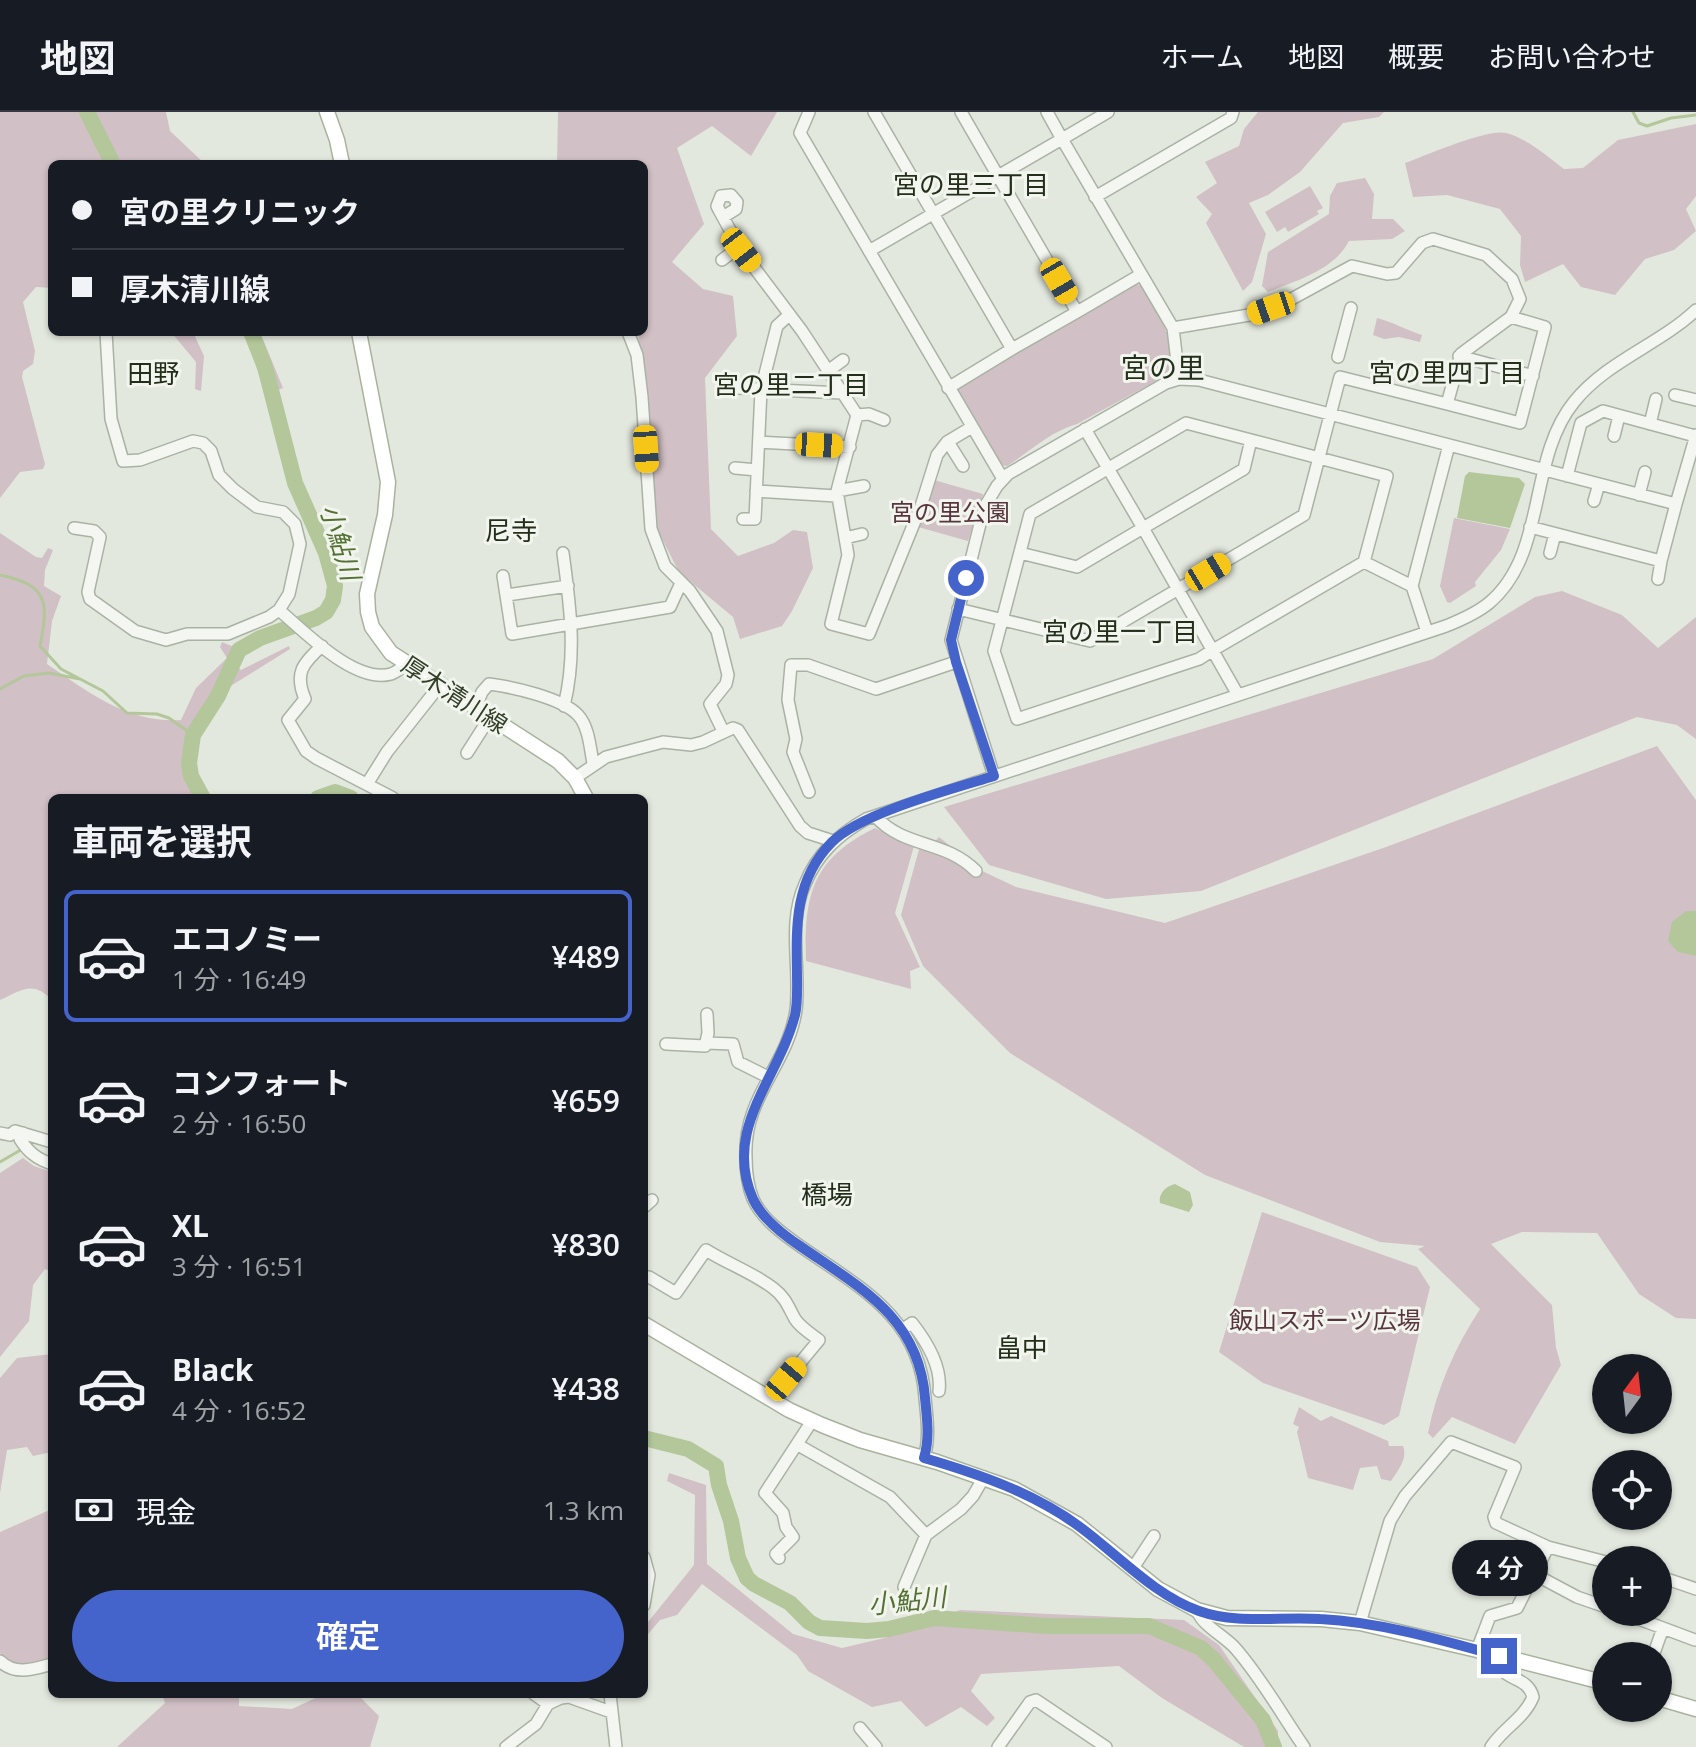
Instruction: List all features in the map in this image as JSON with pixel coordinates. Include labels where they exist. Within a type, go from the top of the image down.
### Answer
[{"type":"main road","points":[[327,112],[341,160]]},
{"type":"main road","name":"厚木清川線","points":[[360,336],[388,482],[385,515],[367,594],[372,627],[391,653],[549,754],[575,778],[584,794]]},
{"type":"main road","points":[[648,1326],[812,1421],[860,1440],[984,1477],[1049,1507],[1077,1524],[1158,1589],[1197,1610],[1227,1618],[1321,1619],[1360,1623],[1477,1650],[1500,1663],[1592,1680]]},
{"type":"main road","points":[[1672,1702],[1696,1709]]},
{"type":"street","points":[[809,112],[800,133],[1003,479]]},
{"type":"street","points":[[874,112],[1012,349]]},
{"type":"street","points":[[961,112],[1077,312]]},
{"type":"street","points":[[1047,112],[1173,328],[1179,379]]},
{"type":"street","points":[[869,251],[1108,112]]},
{"type":"street","points":[[1095,197],[1231,118],[1233,112]]},
{"type":"street","points":[[723,217],[739,247],[802,331],[857,415],[837,493],[848,555],[848,581],[831,624],[869,634],[921,506],[935,460],[948,442],[972,427]]},
{"type":"street","points":[[1173,328],[1255,314],[1286,302],[1355,266],[1387,274],[1396,273],[1422,243],[1433,239],[1486,255],[1512,279],[1519,295],[1517,310],[1511,317],[1459,356],[1447,404]]},
{"type":"street","points":[[722,260],[739,247]]},
{"type":"street","points":[[948,388],[1140,275]]},
{"type":"street","points":[[772,291],[783,282]]},
{"type":"street","points":[[1338,357],[1351,308]]},
{"type":"street","points":[[924,1458],[928,1430],[925,1389],[913,1348],[903,1329],[874,1297],[787,1237],[765,1217],[753,1199],[746,1172],[745,1138],[754,1105],[778,1061],[796,1012],[796,928],[800,899],[815,863],[833,841],[875,816],[1427,632],[1488,605],[1501,592],[1520,560],[1560,423],[1585,390],[1602,374],[1696,310]]},
{"type":"street","points":[[743,519],[755,519],[761,390],[777,326],[789,315]]},
{"type":"street","points":[[958,609],[1085,642],[1304,515],[1340,377],[1520,423],[1545,327],[1511,317]]},
{"type":"street","points":[[802,331],[814,323]]},
{"type":"street","points":[[74,528],[94,531],[100,537],[88,592],[90,599],[135,631],[166,640],[187,634],[218,636],[281,612],[289,594],[300,544],[290,516],[257,507],[233,489],[219,475],[211,451],[203,443],[193,441],[140,460],[123,461],[111,419],[106,336]]},
{"type":"street","points":[[630,336],[637,355],[642,397],[651,529],[665,566],[690,591],[717,631],[728,675],[726,684],[710,704],[723,731]]},
{"type":"street","points":[[1459,356],[1533,376]]},
{"type":"street","points":[[828,371],[843,360]]},
{"type":"street","points":[[994,776],[951,640],[984,508],[1003,479],[1159,386],[1179,379],[1199,380],[1676,504]]},
{"type":"street","points":[[738,388],[842,393]]},
{"type":"street","points":[[1675,395],[1696,400]]},
{"type":"street","points":[[1650,424],[1656,399]]},
{"type":"street","points":[[1567,476],[1581,423],[1603,411],[1695,435],[1658,579]]},
{"type":"street","points":[[857,415],[869,414],[884,420]]},
{"type":"street","points":[[1614,436],[1619,416]]},
{"type":"street","points":[[1186,423],[1251,440],[1387,476],[1364,562],[1199,659],[1017,719],[994,651],[1030,514],[1186,423]]},
{"type":"street","points":[[1085,429],[1238,695]]},
{"type":"street","points":[[1020,553],[1077,567],[1243,470],[1251,440]]},
{"type":"street","points":[[759,442],[850,447]]},
{"type":"street","points":[[948,442],[963,466]]},
{"type":"street","points":[[1427,632],[1412,586],[1449,445]]},
{"type":"street","points":[[735,468],[757,470]]},
{"type":"street","points":[[1639,495],[1645,472]]},
{"type":"street","points":[[1594,501],[1599,484]]},
{"type":"street","points":[[756,491],[837,493],[864,486]]},
{"type":"street","points":[[1530,527],[1661,561]]},
{"type":"street","points":[[845,538],[862,534]]},
{"type":"street","points":[[1550,553],[1555,534]]},
{"type":"street","points":[[563,553],[572,624],[572,650],[564,706]]},
{"type":"street","points":[[1364,562],[1412,586]]},
{"type":"street","points":[[503,576],[512,634],[670,607],[681,583]]},
{"type":"street","points":[[507,595],[568,586]]},
{"type":"street","points":[[281,612],[358,671],[371,675],[394,674],[407,664]]},
{"type":"street","points":[[321,645],[301,669],[299,685],[305,699],[288,720],[306,751],[386,794]]},
{"type":"street","points":[[809,792],[793,752],[796,739],[788,700],[791,662],[876,689],[956,662]]},
{"type":"street","points":[[476,707],[489,684],[521,690],[564,706],[578,716],[588,734],[593,763]]},
{"type":"street","points":[[367,784],[387,752],[440,685]]},
{"type":"street","points":[[467,753],[490,717]]},
{"type":"street","points":[[575,778],[606,757],[663,742],[691,745],[733,728],[738,730],[800,826],[808,833],[833,841]]},
{"type":"street","points":[[875,816],[899,836],[955,853],[976,871]]},
{"type":"street","points":[[706,1043],[707,1014]]},
{"type":"street","points":[[666,1044],[733,1044],[738,1062],[768,1077]]},
{"type":"street","points":[[0,1133],[10,1135],[15,1131],[48,1141]]},
{"type":"street","points":[[23,1133],[20,1139],[26,1147],[39,1160],[48,1163]]},
{"type":"street","points":[[648,1277],[676,1293],[706,1250],[774,1288],[788,1302],[796,1321],[819,1340],[770,1399]]},
{"type":"street","points":[[903,1329],[912,1323],[922,1335],[941,1378],[939,1391]]},
{"type":"street","points":[[776,1554],[793,1537],[786,1527],[783,1513],[765,1493],[812,1421]]},
{"type":"street","points":[[1360,1623],[1390,1521],[1405,1496],[1451,1442],[1514,1465],[1494,1517],[1496,1523],[1548,1547],[1592,1558]]},
{"type":"street","points":[[798,1445],[890,1497],[926,1535]]},
{"type":"street","points":[[904,1587],[926,1535],[961,1509],[984,1477]]},
{"type":"street","points":[[1133,1568],[1154,1536]]},
{"type":"street","points":[[1477,1650],[1490,1616],[1517,1608],[1548,1547]]},
{"type":"street","points":[[1534,1574],[1592,1602]]},
{"type":"street","points":[[1672,1581],[1696,1589]]},
{"type":"street","points":[[1197,1610],[1200,1618],[1225,1637],[1242,1656],[1304,1747]]},
{"type":"street","points":[[1658,1626],[1695,1640]]},
{"type":"street","points":[[1658,1642],[1663,1628]]},
{"type":"street","points":[[0,1661],[8,1667],[28,1671],[48,1665]]},
{"type":"street","points":[[1491,1747],[1530,1704],[1532,1692],[1500,1663]]},
{"type":"street","points":[[540,1698],[548,1704]]},
{"type":"street","points":[[506,1747],[536,1724],[548,1704],[561,1698]]},
{"type":"street","points":[[572,1698],[611,1712]]},
{"type":"street","points":[[610,1698],[616,1747]]},
{"type":"street","points":[[998,1747],[1030,1702],[1036,1700],[1106,1747]]},
{"type":"street","points":[[860,1728],[876,1747]]},
{"type":"green space","points":[[0,112],[166,112],[170,131],[201,160],[48,160],[48,288],[36,287],[23,302],[35,351],[33,364],[23,371],[22,377],[45,464],[43,469],[20,472],[0,498]]},
{"type":"green space","points":[[558,112],[777,112],[751,156],[712,126],[677,148],[704,224],[672,262],[703,289],[733,296],[737,336],[705,378],[711,529],[738,556],[774,543],[793,530],[807,532],[813,568],[782,626],[740,639],[733,617],[679,572],[656,527],[638,336],[648,336],[648,160],[557,160]]},
{"type":"green space","points":[[1258,112],[1384,112],[1379,117],[1343,123],[1300,172],[1268,195],[1249,203],[1266,234],[1252,282],[1243,291],[1206,223],[1212,214],[1196,197],[1217,183],[1205,162],[1239,146],[1244,129]]},
{"type":"green space","points":[[1696,124],[1696,196],[1686,209],[1696,231],[1674,250],[1645,259],[1615,295],[1581,287],[1563,264],[1525,282],[1520,265],[1521,236],[1500,209],[1447,195],[1413,197],[1405,163],[1471,138],[1506,133],[1537,148],[1564,169],[1583,168],[1618,140]]},
{"type":"green space","points":[[1365,178],[1374,194],[1372,219],[1393,219],[1405,231],[1392,239],[1349,241],[1325,267],[1268,292],[1262,286],[1268,252],[1329,214],[1330,196],[1337,183]]},
{"type":"green space","points":[[1310,186],[1323,208],[1317,211],[1319,214],[1288,232],[1285,227],[1277,232],[1265,212]]},
{"type":"green space","points":[[1135,284],[1140,285],[1152,304],[1170,340],[1172,363],[1169,374],[1040,442],[1007,466],[1001,465],[958,391],[959,386]]},
{"type":"green space","points":[[1377,318],[1422,335],[1420,342],[1373,335]]},
{"type":"green space","points":[[174,336],[195,336],[204,356],[201,391],[195,389],[196,362]]},
{"type":"green space","points":[[248,336],[262,336],[283,388],[266,395],[256,366],[258,352]]},
{"type":"green space","name":"宮の里公園","points":[[934,480],[983,494],[968,541],[918,527]]},
{"type":"green space","points":[[1454,518],[1510,529],[1501,550],[1475,582],[1476,586],[1450,603],[1440,586]]},
{"type":"green space","points":[[0,533],[36,557],[42,558],[48,548],[53,550],[45,570],[44,586],[61,596],[52,621],[47,664],[94,695],[126,711],[143,717],[181,720],[196,688],[227,658],[220,647],[222,642],[234,647],[233,663],[241,670],[289,646],[290,649],[216,695],[199,733],[191,763],[196,794],[48,794],[48,997],[39,990],[27,989],[0,1000]]},
{"type":"green space","points":[[1562,591],[1622,615],[1658,648],[1696,617],[1696,739],[1677,725],[1637,717],[1201,891],[1106,899],[989,865],[944,807],[1433,659],[1535,597]]},
{"type":"green space","points":[[1657,746],[1696,800],[1696,1319],[1676,1318],[1639,1294],[1597,1233],[1522,1232],[1491,1244],[1552,1305],[1556,1348],[1561,1365],[1515,1444],[1452,1417],[1433,1438],[1428,1433],[1448,1368],[1480,1309],[1418,1249],[1425,1246],[1380,1242],[1205,1175],[1010,1053],[923,966],[901,915],[921,842],[931,846],[939,837],[954,849],[963,862],[1016,887],[1165,923],[1386,847]]},
{"type":"green space","points":[[875,828],[914,846],[895,913],[920,967],[910,971],[911,989],[806,961],[807,917],[816,881],[837,853]]},
{"type":"green space","points":[[23,1158],[48,1171],[48,1270],[45,1269],[33,1285],[29,1321],[0,1357],[0,1173]]},
{"type":"green space","name":"飯山スポーツ広場","points":[[1262,1212],[1417,1267],[1430,1287],[1399,1416],[1384,1425],[1263,1383],[1219,1352]]},
{"type":"green space","points":[[48,1354],[48,1453],[33,1456],[27,1447],[7,1450],[0,1493],[0,1378],[17,1358]]},
{"type":"green space","points":[[1299,1407],[1321,1421],[1331,1416],[1388,1441],[1389,1446],[1403,1446],[1403,1460],[1391,1481],[1381,1479],[1377,1466],[1360,1468],[1353,1490],[1308,1478],[1297,1432],[1299,1427],[1293,1424]]},
{"type":"green space","points":[[669,1473],[706,1485],[707,1564],[793,1634],[842,1648],[897,1635],[960,1610],[1184,1620],[1219,1645],[1278,1731],[1278,1747],[1244,1747],[1162,1698],[1119,1666],[981,1674],[971,1691],[995,1718],[987,1726],[961,1707],[926,1727],[901,1701],[872,1707],[808,1671],[797,1655],[702,1584],[677,1615],[660,1620],[648,1634],[648,1622],[694,1565],[695,1495],[667,1481]]},
{"type":"green space","points":[[48,1511],[48,1660],[18,1664],[0,1653],[0,1532]]},
{"type":"green space","points":[[163,1698],[239,1698],[239,1706],[292,1709],[315,1698],[361,1698],[379,1716],[370,1747],[117,1747],[165,1703]]},
{"type":"shaded area","points":[[1469,472],[1519,478],[1525,484],[1510,528],[1457,518],[1465,476]]},
{"type":"shaded area","points":[[1686,911],[1696,911],[1696,956],[1678,952],[1668,941],[1672,922]]},
{"type":"shaded area","points":[[1175,1184],[1190,1192],[1193,1205],[1189,1212],[1160,1203],[1163,1191]]},
{"type":"waterway","name":"小鮎川","points":[[87,112],[111,160]]},
{"type":"waterway","points":[[1633,112],[1639,123],[1647,126],[1671,118],[1696,115]]},
{"type":"waterway","name":"小鮎川","points":[[201,794],[191,776],[189,763],[193,735],[218,696],[239,650],[260,638],[326,612],[333,600],[335,586],[326,553],[295,483],[265,367],[253,336]]},
{"type":"waterway","points":[[0,575],[16,579],[36,590],[44,607],[40,646],[61,669],[103,691],[127,713],[157,714],[169,718],[193,735]]},
{"type":"waterway","points":[[0,689],[24,676],[49,673],[80,679]]},
{"type":"waterway","name":"小鮎川","points":[[329,794],[340,794]]},
{"type":"waterway","points":[[0,1162],[24,1148]]},
{"type":"waterway","name":"小鮎川","points":[[648,1439],[688,1449],[716,1466],[738,1558],[747,1578],[790,1603],[809,1622],[820,1628],[867,1631],[934,1618],[1047,1626],[1149,1626],[1201,1648],[1214,1660],[1263,1720],[1274,1747]]},
{"type":"district","name":"宮の里三丁目","points":[[971,184]]},
{"type":"district","name":"宮の里","points":[[1163,367]]},
{"type":"district","name":"宮の里四丁目","points":[[1447,372]]},
{"type":"district","name":"田野","points":[[153,373]]},
{"type":"district","name":"宮の里二丁目","points":[[791,384]]},
{"type":"district","name":"尼寺","points":[[511,530]]},
{"type":"district","name":"宮の里一丁目","points":[[1120,631]]},
{"type":"district","name":"橋場","points":[[827,1194]]},
{"type":"district","name":"畠中","points":[[1022,1347]]},
{"type":"route","points":[[966,578],[951,640],[994,776],[866,819],[833,841],[815,863],[804,884],[797,913],[796,1012],[778,1061],[759,1093],[745,1138],[746,1172],[753,1199],[765,1217],[787,1237],[874,1297],[903,1329],[913,1348],[925,1389],[928,1446],[924,1458],[984,1477],[1049,1507],[1077,1524],[1158,1589],[1197,1610],[1227,1618],[1321,1619],[1360,1623],[1499,1656]]}]
